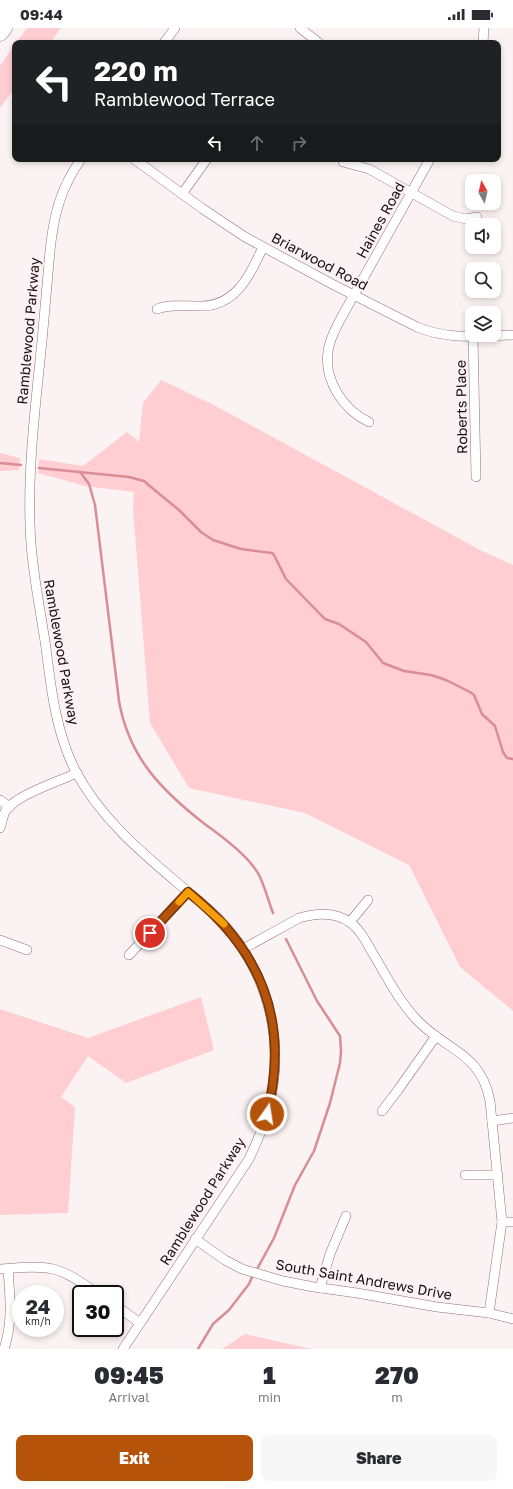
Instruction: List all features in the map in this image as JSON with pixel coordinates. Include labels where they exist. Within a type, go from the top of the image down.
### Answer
[{"type":"highway","points":[[0,33],[4,28]]},
{"type":"street","points":[[166,40],[175,28]]},
{"type":"street","points":[[300,28],[315,40]]},
{"type":"street","points":[[483,40],[484,28]]},
{"type":"street","name":"Ramblewood Parkway","points":[[79,162],[66,185],[60,200],[55,216],[50,247],[35,411],[30,508],[33,558],[54,706],[68,753],[90,796],[110,821],[146,855],[219,919],[230,931],[243,950],[262,987],[272,1018],[276,1051],[272,1094],[262,1130],[249,1159],[123,1349]]},
{"type":"street","name":"Briarwood Road","points":[[138,162],[234,230],[263,247],[428,332],[451,336],[465,336]]},
{"type":"street","points":[[182,194],[206,162]]},
{"type":"street","points":[[343,162],[369,169],[459,218],[466,219],[477,217]]},
{"type":"street","name":"Haines Road","points":[[369,422],[352,411],[333,386],[327,361],[329,344],[340,320],[428,162]]},
{"type":"street","points":[[158,309],[163,307],[186,305],[205,307],[228,299],[239,289],[250,274],[263,247]]},
{"type":"street","name":"Briarwood Road","points":[[501,335],[513,335]]},
{"type":"street","name":"Roberts Place","points":[[473,342],[476,477]]},
{"type":"street","points":[[0,828],[6,810],[20,799],[77,773]]},
{"type":"street","points":[[0,800],[10,807]]},
{"type":"street","points":[[129,955],[188,892]]},
{"type":"street","points":[[350,922],[368,900]]},
{"type":"street","points":[[243,950],[298,918],[307,915],[325,914],[342,918],[350,922],[362,935],[404,1004],[417,1020],[436,1036],[462,1054],[482,1075],[488,1092],[492,1121],[502,1222],[489,1313]]},
{"type":"street","points":[[0,940],[27,950]]},
{"type":"street","points":[[382,1111],[436,1036]]},
{"type":"street","points":[[492,1121],[513,1118]]},
{"type":"street","points":[[465,1175],[498,1175]]},
{"type":"street","points":[[320,1288],[330,1254],[346,1216]]},
{"type":"street","points":[[502,1222],[513,1222]]},
{"type":"street","name":"South Saint Andrews Drive","points":[[195,1239],[225,1260],[242,1269],[283,1281],[460,1310],[489,1313],[513,1319]]},
{"type":"street","points":[[4,1349],[10,1324],[10,1299],[4,1269],[35,1267],[54,1269],[72,1277],[85,1285]]},
{"type":"street","points":[[124,1311],[140,1323]]},
{"type":"shaded area","points":[[27,28],[61,28],[52,40],[18,40]]},
{"type":"shaded area","points":[[12,48],[12,92],[0,108],[0,66]]},
{"type":"shaded area","points":[[161,380],[214,405],[482,551],[513,565],[513,1011],[460,967],[409,865],[305,813],[189,788],[150,723],[133,509],[134,492],[85,486],[38,473],[39,459],[83,466],[127,432],[139,442],[143,403]]},
{"type":"shaded area","points":[[0,453],[20,458],[19,470],[0,471]]},
{"type":"shaded area","points":[[201,997],[214,1050],[126,1083],[88,1056],[61,1097],[75,1107],[68,1213],[0,1215],[0,1009],[88,1038]]},
{"type":"shaded area","points":[[245,1334],[311,1349],[222,1349]]},
{"type":"waterway","points":[[0,463],[21,465]]},
{"type":"waterway","points":[[39,468],[129,477],[144,481],[180,511],[201,532],[213,540],[241,549],[272,553],[286,579],[325,619],[339,624],[366,642],[383,663],[404,671],[431,675],[446,680],[474,695],[482,714],[495,726],[503,752],[507,758],[513,759]]},
{"type":"waterway","points":[[81,473],[89,484],[95,505],[119,701],[131,740],[139,756],[162,786],[190,812],[228,841],[255,868],[273,913]]},
{"type":"waterway","points":[[256,1271],[274,1238],[295,1185],[314,1151],[330,1103],[340,1063],[340,1036],[317,1001],[286,939]]},
{"type":"waterway","points":[[198,1349],[213,1324],[229,1310],[249,1284],[253,1275]]},
{"type":"slow traffic","points":[[179,902],[188,892],[224,924]]},
{"type":"route","points":[[150,933],[188,892],[219,919],[230,931],[243,950],[262,987],[272,1018],[276,1051],[274,1083],[267,1114]]}]
